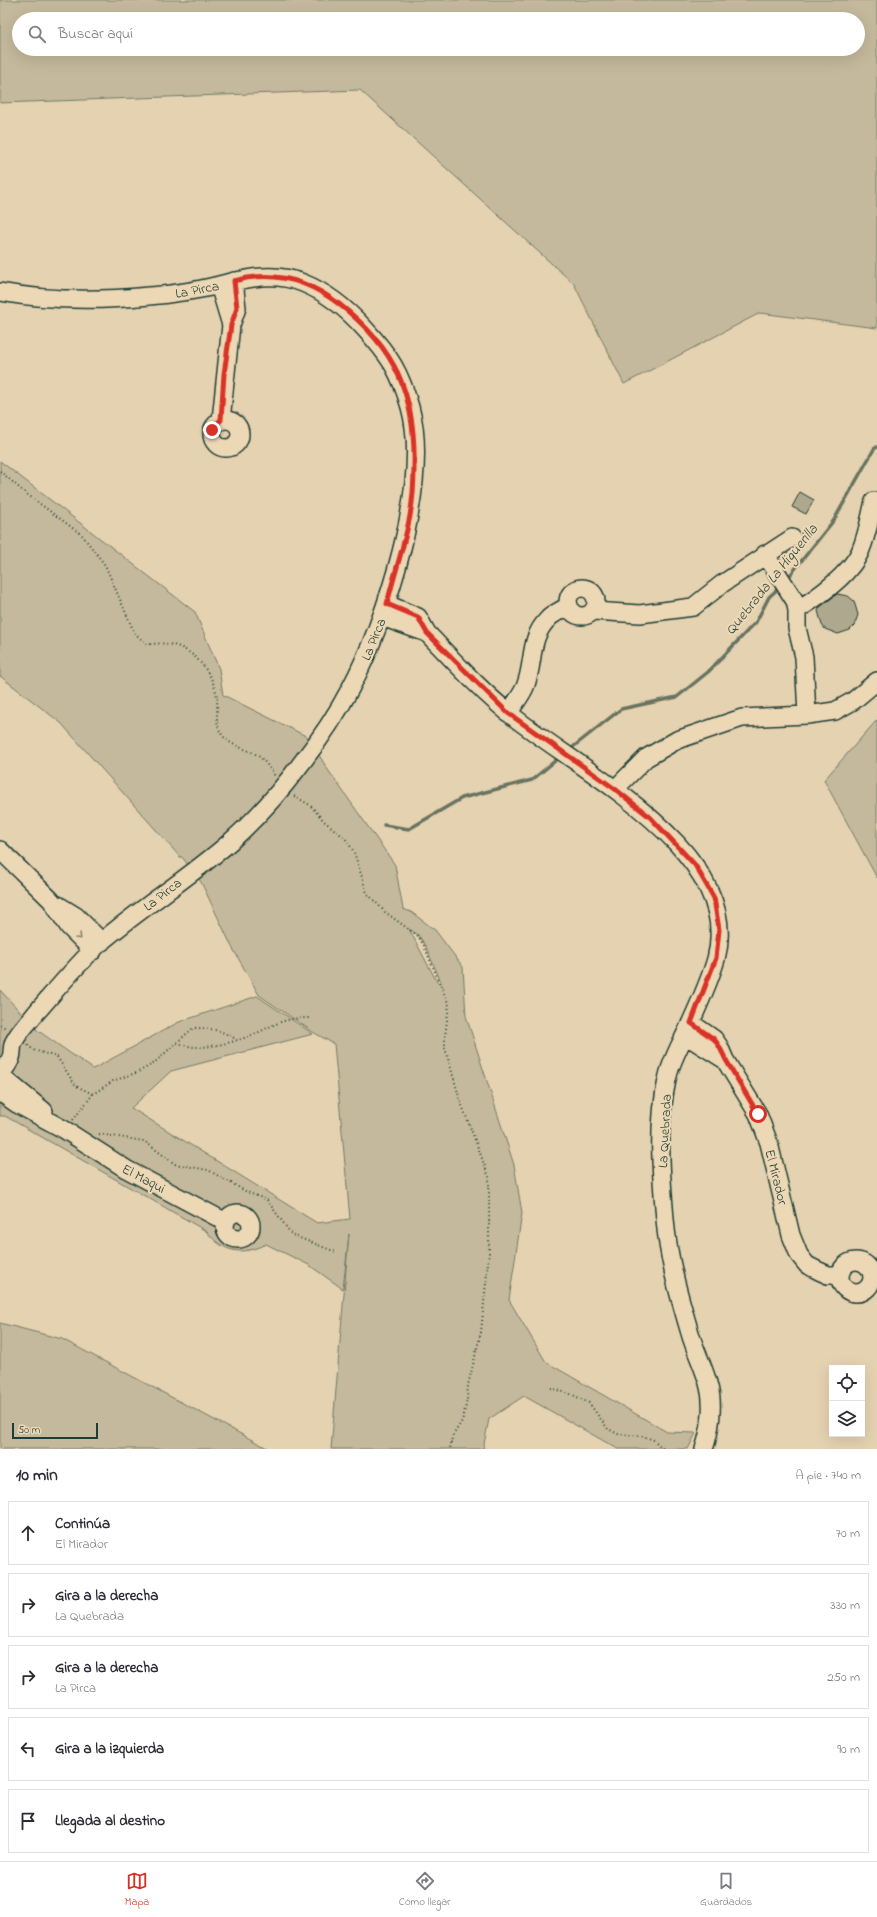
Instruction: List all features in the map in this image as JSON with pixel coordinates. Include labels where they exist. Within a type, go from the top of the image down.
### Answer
[{"type":"street","name":"La Pirca","points":[[0,292],[44,298],[122,299],[173,294],[253,277],[276,277],[294,280],[315,289],[336,302],[355,317],[390,357],[400,376],[411,410],[415,443],[414,487],[407,529],[384,610],[367,655],[350,691],[317,742],[282,788],[256,817],[228,843],[97,946],[10,1041],[10,1060],[0,1075]]},
{"type":"street","points":[[221,420],[224,374],[231,325],[226,283]]},
{"type":"street","points":[[797,610],[827,590],[853,563],[860,553],[866,536],[874,501]]},
{"type":"street","points":[[593,611],[596,602],[595,597],[586,589],[574,591],[568,600],[569,605],[572,612],[580,616],[585,616],[593,611],[640,614],[693,607],[722,584],[765,554],[792,538]]},
{"type":"street","points":[[765,554],[795,601],[797,610],[797,628],[804,657],[807,715]]},
{"type":"street","points":[[508,713],[524,688],[530,668],[532,645],[549,618],[569,605]]},
{"type":"street","name":"La Quebrada","points":[[384,610],[427,633],[508,713],[615,789],[650,817],[695,865],[714,898],[719,930],[716,958],[667,1078],[661,1123],[661,1169],[665,1223],[673,1273],[691,1336],[710,1389],[710,1434],[704,1449]]},
{"type":"street","points":[[615,789],[646,758],[677,740],[742,718],[807,715],[835,711],[853,701],[877,681]]},
{"type":"street","points":[[0,850],[51,900],[69,927],[97,946]]},
{"type":"street","name":"El Mirador","points":[[688,1029],[714,1039],[758,1114],[769,1143],[791,1235],[799,1255],[807,1265],[819,1272],[828,1275],[840,1275]]},
{"type":"street","name":"El Maqui","points":[[0,1075],[28,1096],[72,1125],[126,1169],[226,1222]]},
{"type":"street","name":"El Maqui","points":[[0,1092],[18,1104],[72,1125]]},
{"type":"path","points":[[0,471],[24,492],[82,535],[105,565],[135,634],[147,644],[168,644],[178,647],[189,652],[198,660],[214,684],[217,699],[216,715],[222,736],[234,746],[257,755],[269,766],[282,788],[310,805],[325,822],[345,838],[354,852],[367,893],[385,912],[418,936],[424,946],[449,1005],[445,1048],[460,1100],[489,1177],[489,1253],[481,1332],[468,1385],[467,1401],[462,1421],[452,1437],[450,1449]]},
{"type":"path","points":[[177,1043],[196,1047],[237,1040],[280,1021],[296,1018],[309,1018]]},
{"type":"path","points":[[0,1025],[10,1041],[57,1057],[76,1086],[93,1094]]},
{"type":"path","points":[[72,1125],[93,1094],[113,1081],[136,1073],[153,1064],[193,1028],[211,1028],[224,1031],[237,1040]]},
{"type":"path","points":[[94,1134],[144,1141],[175,1164],[208,1170],[248,1192],[267,1200],[292,1235],[336,1252]]},
{"type":"path","points":[[551,1388],[573,1395],[589,1403],[608,1429],[618,1434],[643,1436],[654,1440],[663,1449]]},
{"type":"shaded area","points":[[0,0],[877,0],[877,328],[760,313],[624,384],[574,284],[360,90],[0,103]]},
{"type":"shaded area","points":[[0,461],[195,612],[219,669],[223,695],[310,738],[328,770],[395,865],[403,909],[411,912],[435,930],[463,967],[466,1016],[514,1165],[522,1213],[509,1300],[546,1362],[667,1432],[696,1433],[688,1449],[618,1449],[524,1396],[489,1419],[483,1449],[331,1449],[349,1234],[343,1289],[309,1265],[266,1244],[257,1248],[241,1251],[226,1248],[219,1244],[206,1231],[5,1116],[0,1116],[0,990],[37,1030],[93,1069],[179,1022],[257,996],[313,1034],[171,1071],[131,1108],[317,1223],[350,1219],[334,1044],[313,1032],[259,995],[232,947],[201,882],[182,857],[180,857],[61,723],[0,676]],"holes":[[[409,929],[418,935],[425,945],[444,989],[436,980]]]},
{"type":"shaded area","points":[[877,720],[877,878],[824,780]]},
{"type":"shaded area","points":[[0,1323],[62,1339],[269,1449],[0,1449]]},
{"type":"building","points":[[800,492],[814,500],[806,514],[792,507]]},
{"type":"building","points":[[837,594],[848,596],[854,601],[858,615],[854,626],[850,630],[838,634],[825,629],[822,625],[818,611],[820,607]]},
{"type":"waterway","name":"Quebrada La Higuerilla","points":[[787,579],[834,520],[874,449],[877,447]]},
{"type":"waterway","name":"Quebrada La Higuerilla","points":[[568,751],[621,709],[677,697],[708,672],[756,622],[769,597],[780,587]]},
{"type":"waterway","name":"Quebrada La Higuerilla","points":[[384,825],[409,829],[462,798],[532,780],[561,756]]},
{"type":"route","points":[[212,430],[221,420],[224,374],[231,325],[237,308],[234,281],[253,277],[276,277],[294,280],[315,289],[346,309],[355,317],[390,357],[400,376],[411,410],[415,443],[414,487],[407,529],[387,604],[418,617],[427,633],[508,713],[535,734],[615,789],[650,817],[695,865],[714,898],[719,930],[716,958],[691,1023],[714,1039],[758,1114]]}]
